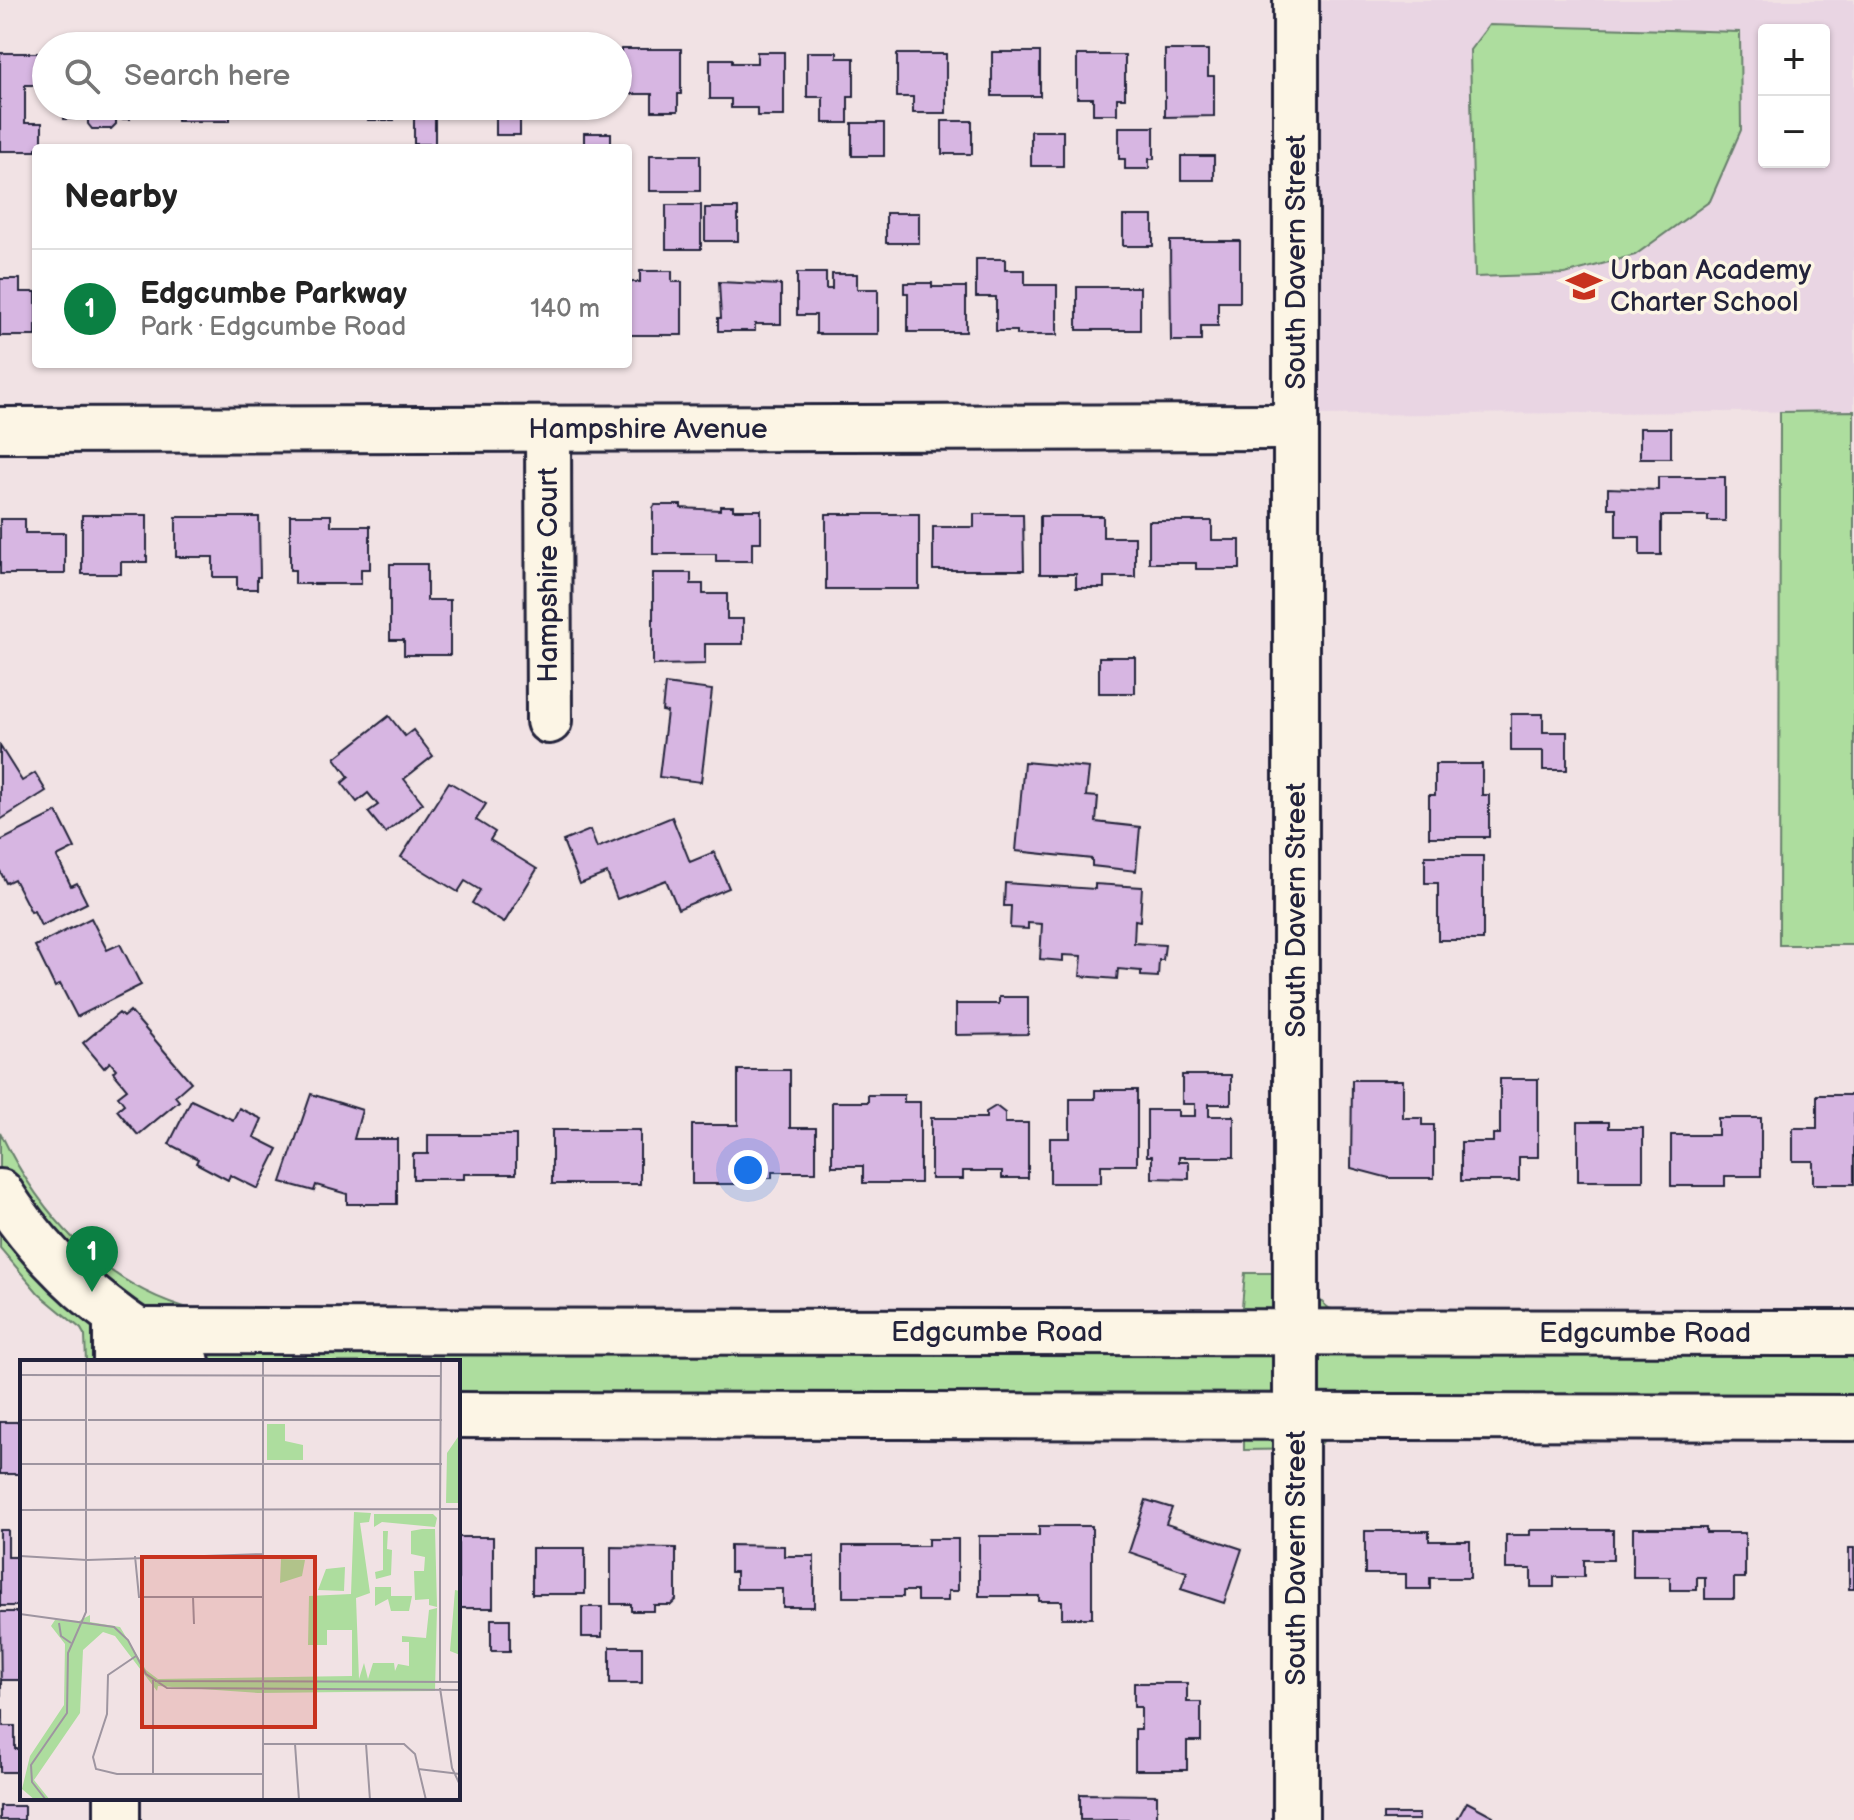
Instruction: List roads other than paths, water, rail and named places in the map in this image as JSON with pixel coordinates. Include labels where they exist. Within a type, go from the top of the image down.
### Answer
[{"type":"street","name":"South Davern Street","points":[[1296,0],[1296,1820]]},
{"type":"street","name":"Hampshire Avenue","points":[[0,430],[1296,427]]},
{"type":"street","name":"Hampshire Court","points":[[548,430],[549,721]]},
{"type":"street","points":[[0,1192],[16,1216],[124,1336],[182,1360]]},
{"type":"street","name":"Edgcumbe Road","points":[[124,1336],[1854,1333]]},
{"type":"street","points":[[460,1415],[1854,1418]]},
{"type":"place","name":"Urban Academy Charter School","points":[[1584,286]]},
{"type":"place","name":"Edgcumbe Parkway","points":[[92,1292]]}]
